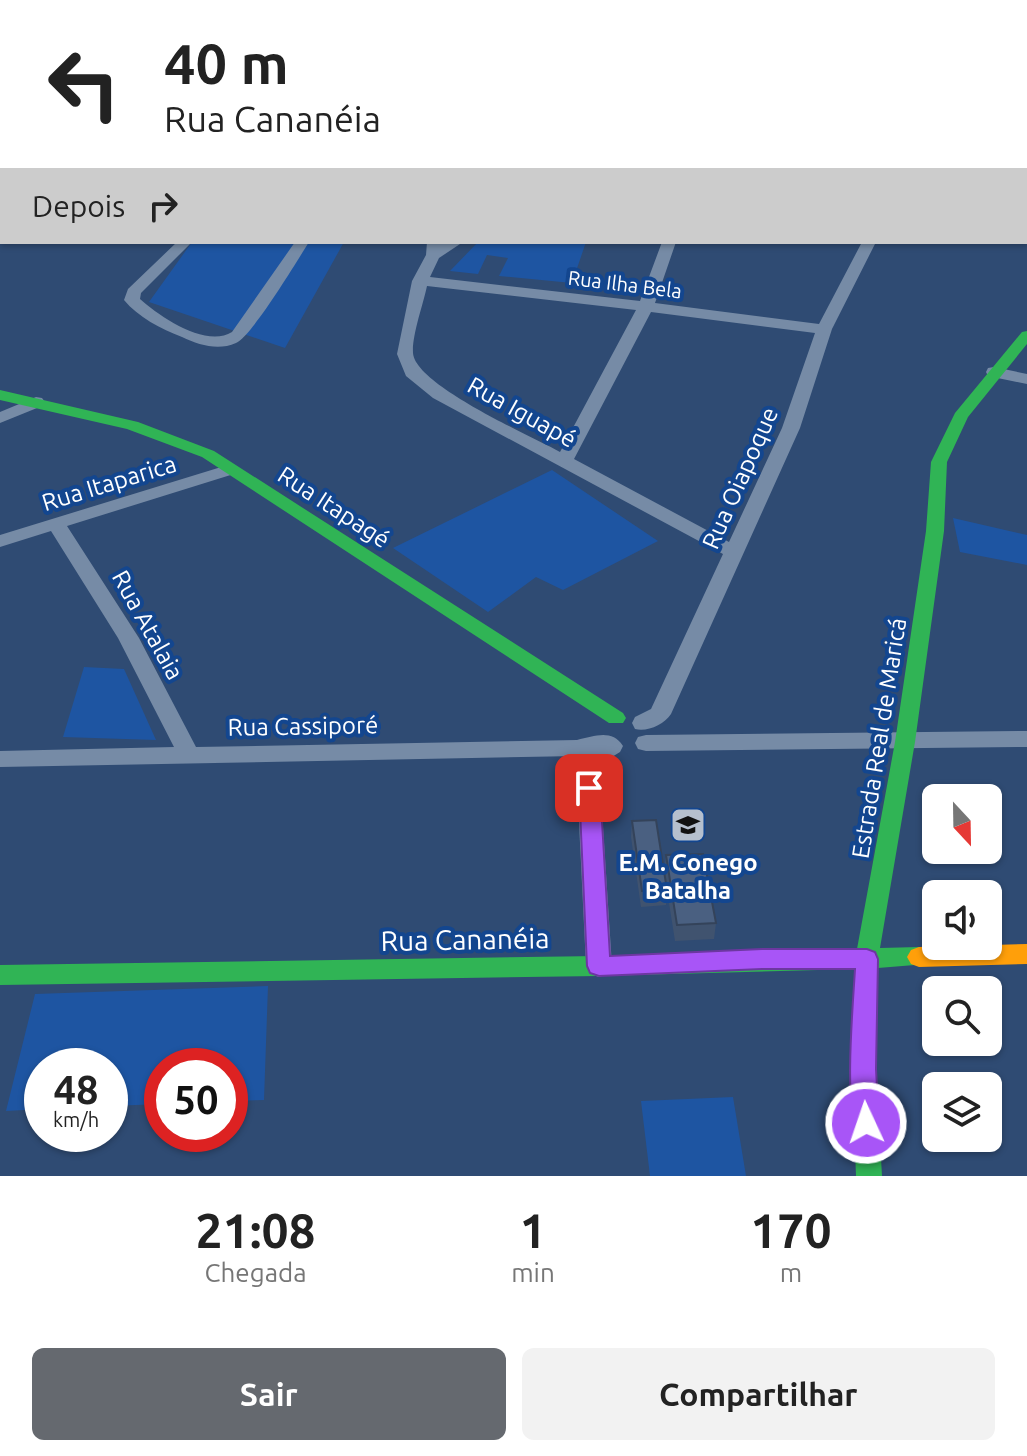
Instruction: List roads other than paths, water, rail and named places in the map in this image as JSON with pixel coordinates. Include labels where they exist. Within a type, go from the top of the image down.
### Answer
[{"type":"street","points":[[183,244],[133,292],[132,300],[141,310],[213,342],[231,340],[238,335],[301,244]]},
{"type":"street","points":[[563,463],[646,306],[668,244]]},
{"type":"street","name":"Rua Oiapoque","points":[[644,733],[660,714],[791,428],[824,329],[868,244]]},
{"type":"street","name":"Rua Iguapé","points":[[434,248],[420,281],[405,354],[412,372],[439,394],[734,552]]},
{"type":"street","name":"Rua Ilha Bela","points":[[420,281],[475,285],[824,329]]},
{"type":"street","name":"Estrada Real de Maricá","points":[[869,1176],[864,1069],[867,959],[905,742],[935,531],[939,462],[961,416],[1027,335]]},
{"type":"street","points":[[994,372],[1027,379]]},
{"type":"street","name":"Rua Itapagé","points":[[0,395],[126,421],[168,434],[231,469],[616,718]]},
{"type":"street","points":[[0,418],[36,402]]},
{"type":"street","name":"Rua Itaparica","points":[[0,541],[231,469]]},
{"type":"street","name":"Rua Atalaia","points":[[56,525],[82,561],[140,658],[189,754]]},
{"type":"street","points":[[599,966],[587,761],[609,744],[603,731],[616,718]]},
{"type":"street","name":"Rua Cassiporé","points":[[616,718],[631,718],[644,733],[905,742],[1027,739]]},
{"type":"street","name":"Rua Cassiporé","points":[[0,759],[577,748],[609,744],[634,750],[644,733]]},
{"type":"street","name":"Rua Cananéia","points":[[0,975],[599,966],[762,959],[1027,954]]},
{"type":"place","name":"E.M. Conego Batalha","points":[[688,825]]}]
